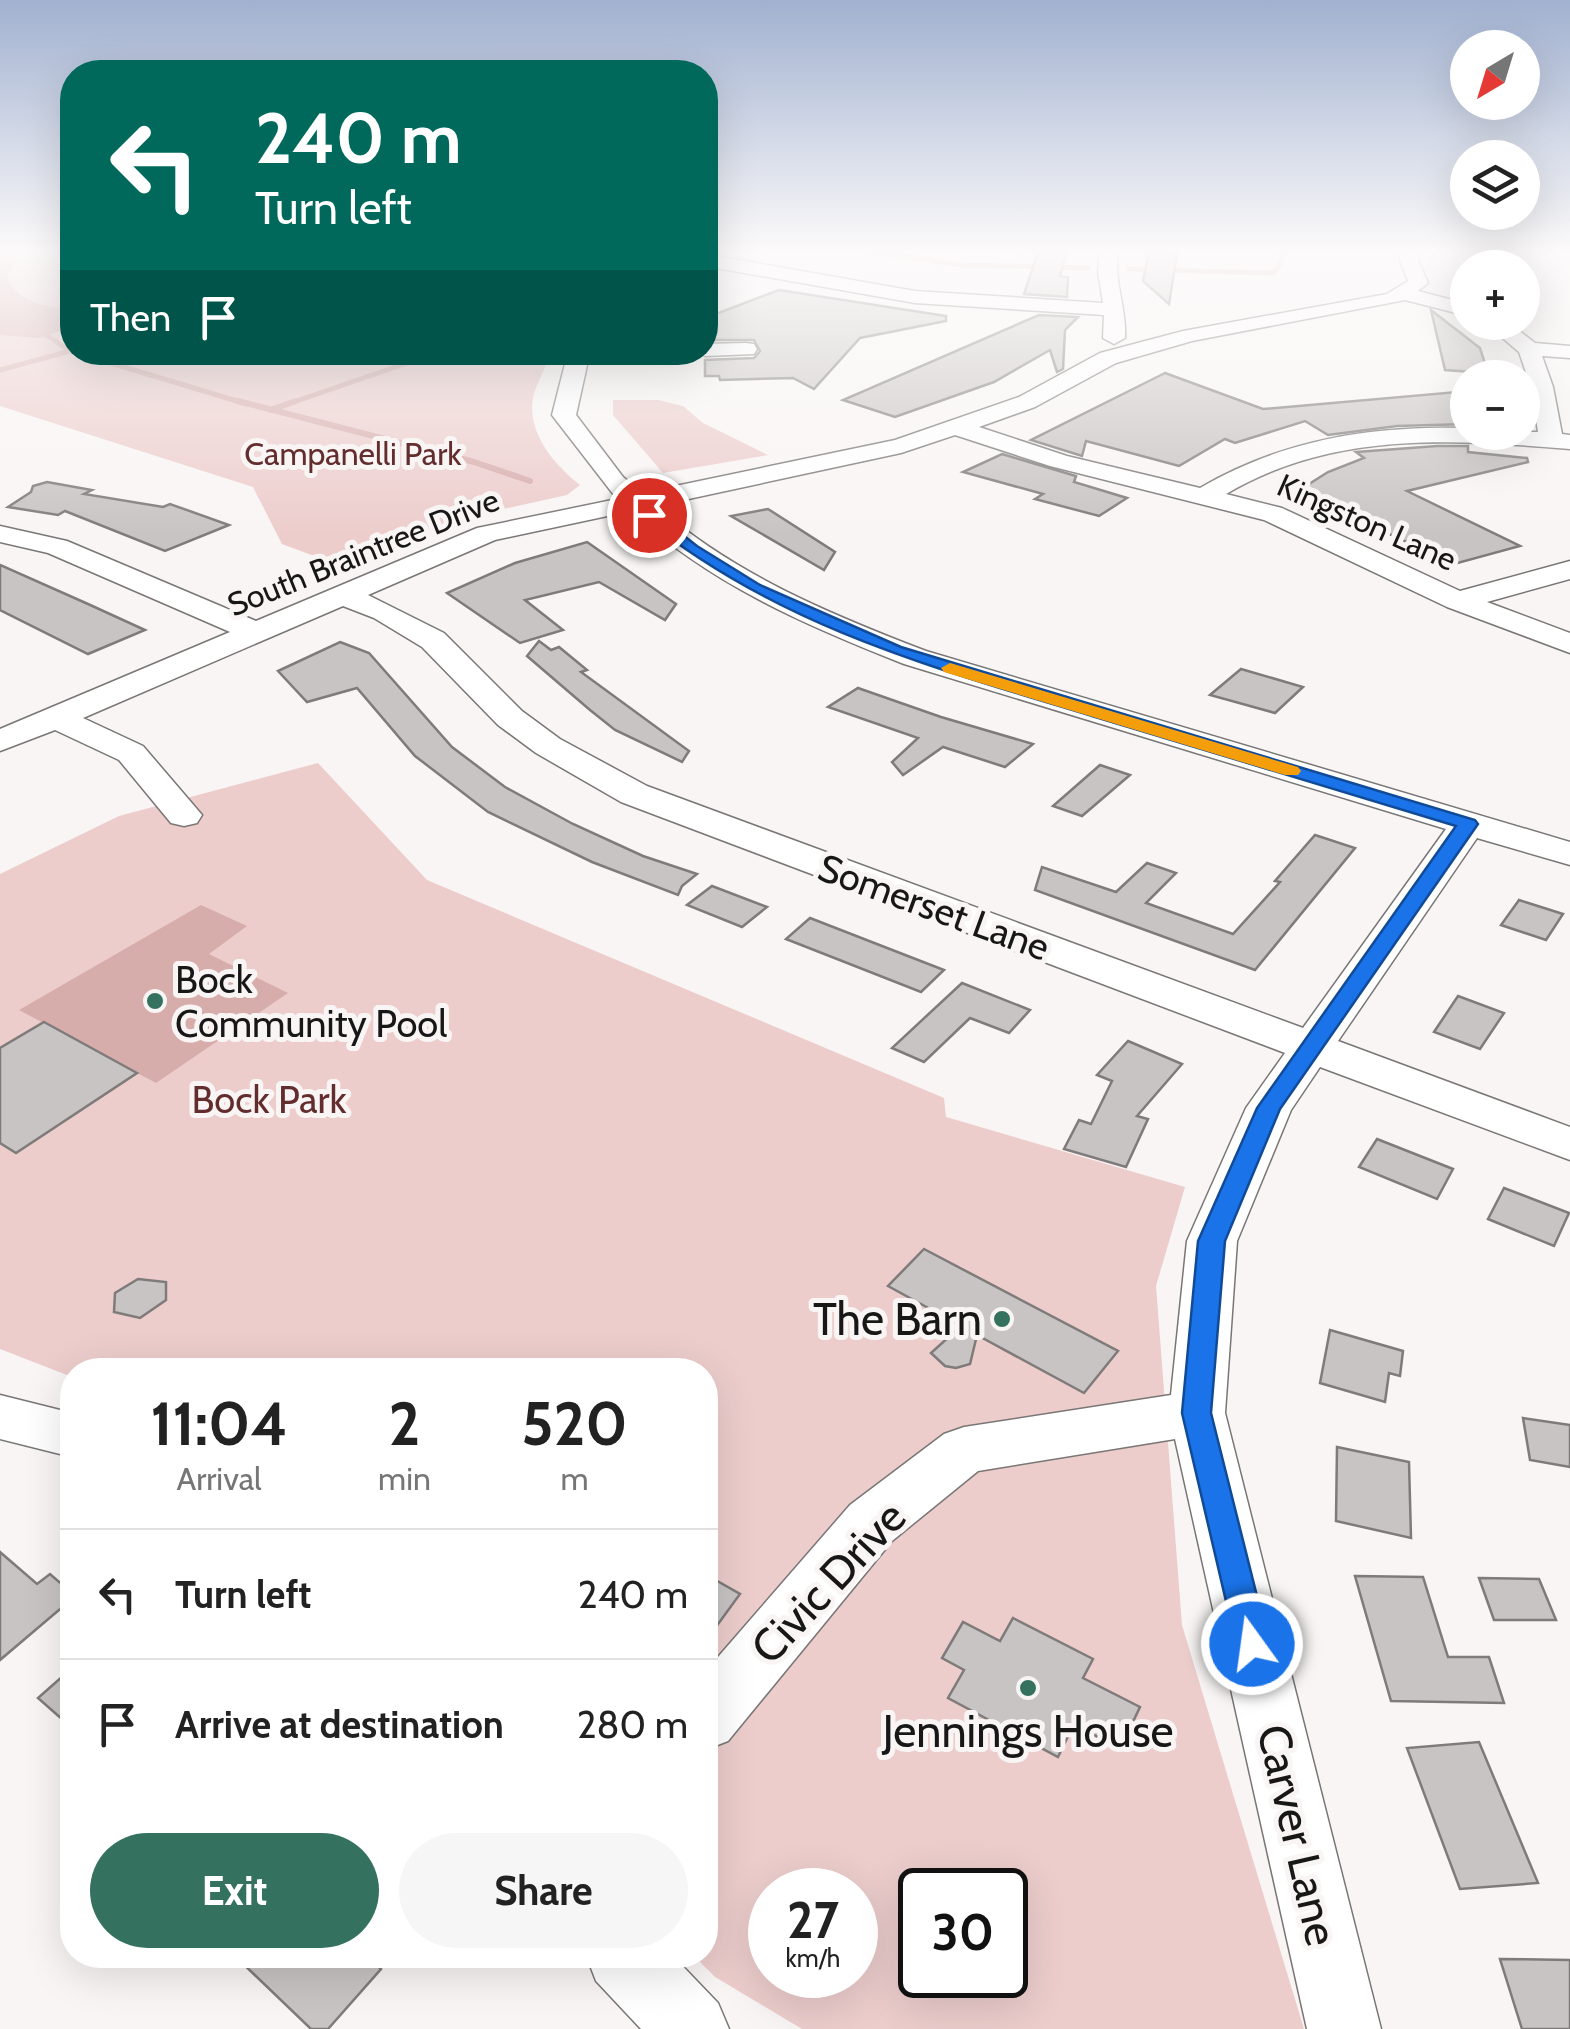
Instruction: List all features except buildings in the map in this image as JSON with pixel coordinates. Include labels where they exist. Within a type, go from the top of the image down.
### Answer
[{"type":"street","points":[[1108,358],[1110,345]]},
{"type":"street","name":"South Braintree Drive","points":[[0,742],[487,534],[841,461],[958,428],[1054,390],[1108,358],[1155,345]]},
{"type":"street","points":[[1525,345],[1570,352]]},
{"type":"street","points":[[1205,496],[1240,472],[1321,445],[1424,432],[1560,441],[1530,348]]},
{"type":"street","points":[[718,350],[746,349]]},
{"type":"street","points":[[577,365],[564,416],[586,455],[676,538],[782,602],[884,646],[1570,854]]},
{"type":"street","name":"Kingston Lane","points":[[958,428],[1059,461],[1272,514],[1456,602],[1570,644]]},
{"type":"street","points":[[0,534],[57,547],[255,632]]},
{"type":"street","points":[[1456,602],[1570,570]]},
{"type":"street","name":"Somerset Lane","points":[[342,595],[385,612],[434,640],[510,718],[535,737],[634,794],[1570,1144]]},
{"type":"street","points":[[57,718],[131,753],[184,815]]},
{"type":"street","name":"Carver Lane","points":[[1344,2029],[1197,1413],[1212,1241],[1269,1108],[1468,824]]},
{"type":"street","name":"Civic Drive","points":[[718,1704],[870,1523],[964,1450],[1197,1413]]},
{"type":"street","points":[[0,1417],[60,1432]]},
{"type":"street","points":[[634,1968],[692,2029]]},
{"type":"green space","name":"Campanelli Park","points":[[0,345],[60,345],[60,365],[546,365],[533,398],[534,424],[545,448],[580,485],[567,495],[454,520],[341,566],[282,544],[253,487],[0,406]]},
{"type":"green space","points":[[613,400],[658,400],[683,406],[703,423],[768,455],[663,473],[613,415]]},
{"type":"green space","name":"Bock Park","points":[[318,763],[427,880],[944,1098],[946,1117],[1185,1187],[1156,1286],[1182,1625],[1304,2029],[802,2029],[750,1998],[878,1998],[878,1868],[748,1868],[748,1997],[706,1968],[718,1968],[718,1358],[60,1358],[60,1372],[0,1349],[0,874],[119,816]]},
{"type":"shaded area","name":"Bock Community Pool","points":[[201,905],[247,926],[209,954],[288,993],[156,1083],[19,1010]]},
{"type":"waterway","points":[[0,370],[60,354]]},
{"type":"waterway","points":[[117,365],[247,404]]},
{"type":"waterway","points":[[288,404],[401,365]]},
{"type":"waterway","points":[[238,401],[271,410]]},
{"type":"waterway","points":[[271,410],[296,401]]},
{"type":"waterway","points":[[271,410],[474,462],[530,481]]},
{"type":"slow traffic","points":[[950,668],[1291,771]]},
{"type":"place","name":"Bock Community Pool","points":[[155,1001]]},
{"type":"place","name":"The Barn","points":[[1002,1319]]},
{"type":"place","name":"Jennings House","points":[[1028,1688]]},
{"type":"route","points":[[649,515],[692,550],[755,588],[895,650],[1468,824],[1269,1108],[1212,1241],[1197,1413],[1252,1644]]}]
